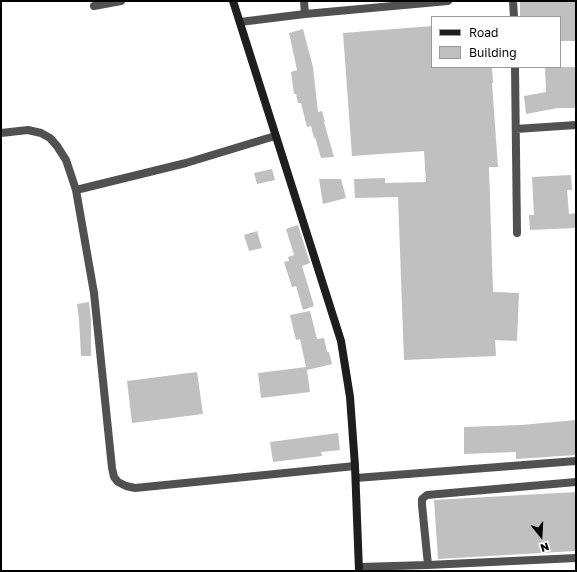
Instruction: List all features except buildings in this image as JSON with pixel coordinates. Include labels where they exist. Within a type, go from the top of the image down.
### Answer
[{"type":"main road","points":[[233,1],[341,341],[350,397],[356,478],[359,569]]},
{"type":"street","points":[[94,6],[121,1]]},
{"type":"street","points":[[304,1],[305,14]]},
{"type":"street","points":[[240,22],[405,3],[448,1]]},
{"type":"street","points":[[513,1],[514,16]]},
{"type":"street","points":[[515,68],[517,233]]},
{"type":"street","points":[[516,129],[576,125]]},
{"type":"street","points":[[1,133],[28,130],[41,133],[50,138],[66,160],[76,190],[94,293],[112,468],[114,477],[118,482],[135,488],[355,466]]},
{"type":"street","points":[[76,190],[186,163],[275,136]]},
{"type":"street","points":[[356,478],[576,461]]},
{"type":"street","points":[[428,565],[422,505],[422,499],[427,495],[576,482]]},
{"type":"street","points":[[359,569],[576,558]]}]
